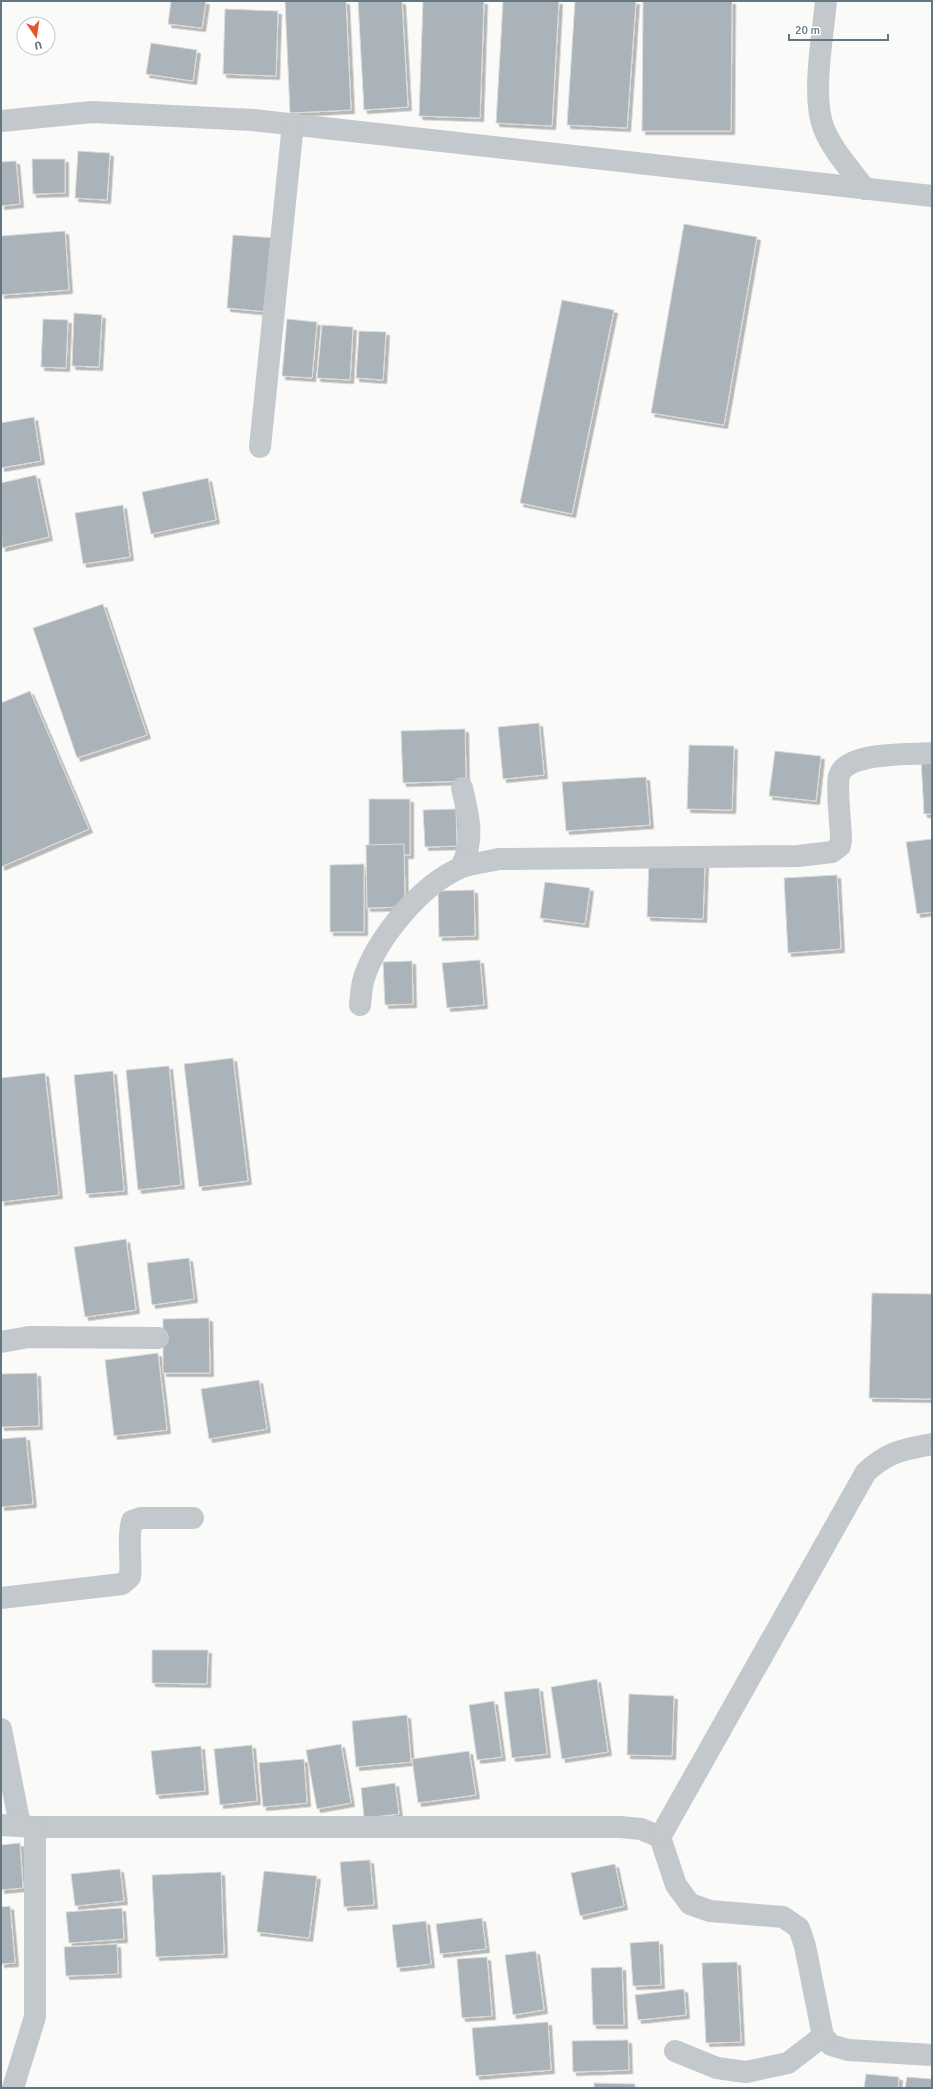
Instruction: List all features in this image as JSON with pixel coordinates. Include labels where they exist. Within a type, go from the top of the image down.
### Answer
[{"type":"street","points":[[826,1],[818,97],[824,128],[844,161],[865,189]]},
{"type":"street","points":[[1,122],[92,112],[253,120],[932,196]]},
{"type":"street","points":[[260,447],[293,124]]},
{"type":"street","points":[[360,1005],[364,979],[372,957],[404,912],[418,896],[434,882],[461,868],[499,859],[798,856],[832,852],[840,846],[841,840],[838,778],[844,767],[854,761],[869,757],[932,753]]},
{"type":"street","points":[[461,868],[468,854],[470,836],[468,813],[462,788]]},
{"type":"street","points":[[1,1342],[29,1338],[158,1338]]},
{"type":"street","points":[[932,1444],[890,1453],[866,1472],[660,1837],[676,1885],[690,1904],[710,1911],[783,1917],[799,1928],[805,1946],[823,2036],[832,2045],[848,2050],[932,2055]]},
{"type":"street","points":[[1,1598],[122,1584],[130,1577],[132,1564],[130,1531],[132,1521],[140,1518],[193,1518]]},
{"type":"street","points":[[1,1729],[19,1826],[35,2017],[13,2088]]},
{"type":"street","points":[[19,1826],[620,1827],[641,1829],[660,1837]]},
{"type":"street","points":[[675,2051],[717,2068],[746,2072],[788,2063],[823,2036]]},
{"type":"building","points":[[171,1],[206,1],[202,28],[168,24]]},
{"type":"building","points":[[285,1],[346,1],[351,110],[290,113]]},
{"type":"building","points":[[358,1],[402,1],[408,107],[364,110]]},
{"type":"building","points":[[423,1],[484,1],[480,118],[419,116]]},
{"type":"building","points":[[503,1],[559,1],[552,126],[496,123]]},
{"type":"building","points":[[575,1],[636,1],[627,128],[567,125]]},
{"type":"building","points":[[643,1],[732,1],[731,131],[642,131]]},
{"type":"building","points":[[225,9],[278,11],[276,76],[223,74]]},
{"type":"building","points":[[151,43],[197,50],[193,81],[146,74]]},
{"type":"building","points":[[78,151],[110,153],[107,200],[75,198]]},
{"type":"building","points":[[32,159],[65,159],[65,193],[33,194]]},
{"type":"building","points":[[16,161],[20,204],[1,206],[1,162]]},
{"type":"building","points":[[684,224],[757,237],[724,425],[651,413]]},
{"type":"building","points":[[65,231],[69,290],[1,295],[1,236]]},
{"type":"building","points":[[233,235],[275,238],[268,312],[227,308]]},
{"type":"building","points":[[562,300],[614,310],[572,514],[520,503]]},
{"type":"building","points":[[74,313],[102,315],[99,367],[72,366]]},
{"type":"building","points":[[43,319],[68,320],[66,368],[41,367]]},
{"type":"building","points":[[287,319],[317,322],[312,378],[282,376]]},
{"type":"building","points":[[322,325],[353,327],[350,380],[317,378]]},
{"type":"building","points":[[359,331],[386,332],[383,380],[356,378]]},
{"type":"building","points":[[34,417],[41,461],[1,468],[1,423]]},
{"type":"building","points":[[36,475],[49,537],[2,548],[1,483]]},
{"type":"building","points":[[208,478],[216,520],[151,534],[142,492]]},
{"type":"building","points":[[123,505],[130,557],[83,564],[75,513]]},
{"type":"building","points":[[103,604],[147,735],[77,758],[33,628]]},
{"type":"building","points":[[30,691],[89,829],[1,867],[1,703]]},
{"type":"building","points":[[539,723],[544,775],[503,779],[498,727]]},
{"type":"building","points":[[465,729],[466,781],[403,783],[401,731]]},
{"type":"building","points":[[689,745],[734,746],[732,810],[687,809]]},
{"type":"building","points":[[775,751],[821,756],[816,801],[769,796]]},
{"type":"building","points":[[932,758],[932,814],[924,814],[921,759]]},
{"type":"building","points":[[646,777],[650,825],[566,831],[562,782]]},
{"type":"building","points":[[369,799],[410,799],[410,855],[369,855]]},
{"type":"building","points":[[456,809],[457,846],[425,847],[423,810]]},
{"type":"building","points":[[932,839],[932,912],[917,914],[906,842]]},
{"type":"building","points":[[404,844],[405,907],[367,908],[366,845]]},
{"type":"building","points":[[649,861],[705,863],[703,919],[647,917]]},
{"type":"building","points":[[364,864],[364,932],[330,932],[330,865]]},
{"type":"building","points":[[837,875],[841,949],[788,953],[784,878]]},
{"type":"building","points":[[545,882],[590,888],[585,924],[540,918]]},
{"type":"building","points":[[474,890],[475,936],[439,937],[438,891]]},
{"type":"building","points":[[480,960],[484,1005],[447,1008],[442,963]]},
{"type":"building","points":[[412,961],[413,1004],[385,1005],[383,962]]},
{"type":"building","points":[[233,1058],[248,1181],[199,1187],[184,1064]]},
{"type":"building","points":[[169,1066],[181,1185],[138,1190],[126,1070]]},
{"type":"building","points":[[113,1071],[124,1191],[86,1194],[74,1075]]},
{"type":"building","points":[[45,1073],[59,1195],[1,1202],[1,1078]]},
{"type":"building","points":[[126,1239],[136,1310],[85,1317],[74,1247]]},
{"type":"building","points":[[189,1258],[194,1299],[152,1305],[147,1263]]},
{"type":"building","points":[[872,1293],[932,1294],[932,1399],[869,1398]]},
{"type":"building","points":[[209,1318],[210,1373],[163,1373],[163,1319]]},
{"type":"building","points":[[158,1353],[167,1430],[114,1436],[105,1360]]},
{"type":"building","points":[[37,1373],[39,1426],[1,1427],[1,1374]]},
{"type":"building","points":[[259,1380],[267,1429],[209,1439],[201,1389]]},
{"type":"building","points":[[26,1437],[33,1504],[1,1507],[1,1439]]},
{"type":"building","points":[[152,1650],[208,1650],[207,1684],[152,1683]]},
{"type":"building","points":[[597,1679],[608,1752],[562,1759],[551,1687]]},
{"type":"building","points":[[539,1688],[547,1754],[512,1758],[504,1692]]},
{"type":"building","points":[[629,1694],[674,1696],[672,1756],[627,1755]]},
{"type":"building","points":[[494,1701],[502,1757],[477,1760],[469,1705]]},
{"type":"building","points":[[407,1715],[411,1762],[356,1767],[352,1721]]},
{"type":"building","points":[[341,1744],[351,1803],[317,1809],[306,1750]]},
{"type":"building","points":[[252,1745],[257,1801],[220,1805],[214,1749]]},
{"type":"building","points":[[201,1746],[205,1791],[156,1795],[151,1751]]},
{"type":"building","points":[[469,1751],[476,1795],[418,1803],[412,1759]]},
{"type":"building","points":[[304,1759],[307,1803],[263,1807],[259,1763]]},
{"type":"building","points":[[395,1783],[399,1814],[364,1818],[361,1788]]},
{"type":"building","points":[[20,1843],[23,1888],[1,1890],[1,1845]]},
{"type":"building","points":[[370,1860],[374,1905],[344,1907],[340,1862]]},
{"type":"building","points":[[615,1864],[624,1906],[580,1916],[571,1873]]},
{"type":"building","points":[[120,1869],[124,1901],[75,1906],[71,1874]]},
{"type":"building","points":[[264,1871],[317,1876],[309,1938],[257,1932]]},
{"type":"building","points":[[221,1872],[224,1954],[156,1957],[152,1875]]},
{"type":"building","points":[[10,1906],[15,1963],[1,1964],[1,1907]]},
{"type":"building","points":[[122,1908],[124,1939],[69,1943],[66,1912]]},
{"type":"building","points":[[482,1918],[486,1949],[440,1954],[436,1924]]},
{"type":"building","points":[[426,1921],[431,1964],[397,1968],[392,1925]]},
{"type":"building","points":[[659,1941],[661,1985],[633,1986],[630,1943]]},
{"type":"building","points":[[117,1944],[118,1974],[66,1976],[64,1947]]},
{"type":"building","points":[[536,1951],[544,2010],[513,2015],[505,1955]]},
{"type":"building","points":[[487,1957],[492,2016],[462,2018],[457,1959]]},
{"type":"building","points":[[737,1962],[741,2042],[706,2043],[702,1963]]},
{"type":"building","points":[[622,1967],[624,2025],[593,2025],[591,1968]]},
{"type":"building","points":[[684,1989],[686,2015],[638,2020],[635,1995]]},
{"type":"building","points":[[548,2022],[551,2070],[476,2076],[472,2028]]},
{"type":"building","points":[[628,2040],[629,2070],[573,2072],[572,2041]]},
{"type":"building","points":[[866,2074],[899,2077],[898,2088],[864,2088]]},
{"type":"building","points":[[907,2077],[932,2079],[932,2088],[905,2088]]},
{"type":"building","points":[[594,2083],[635,2084],[635,2088],[594,2088]]}]
